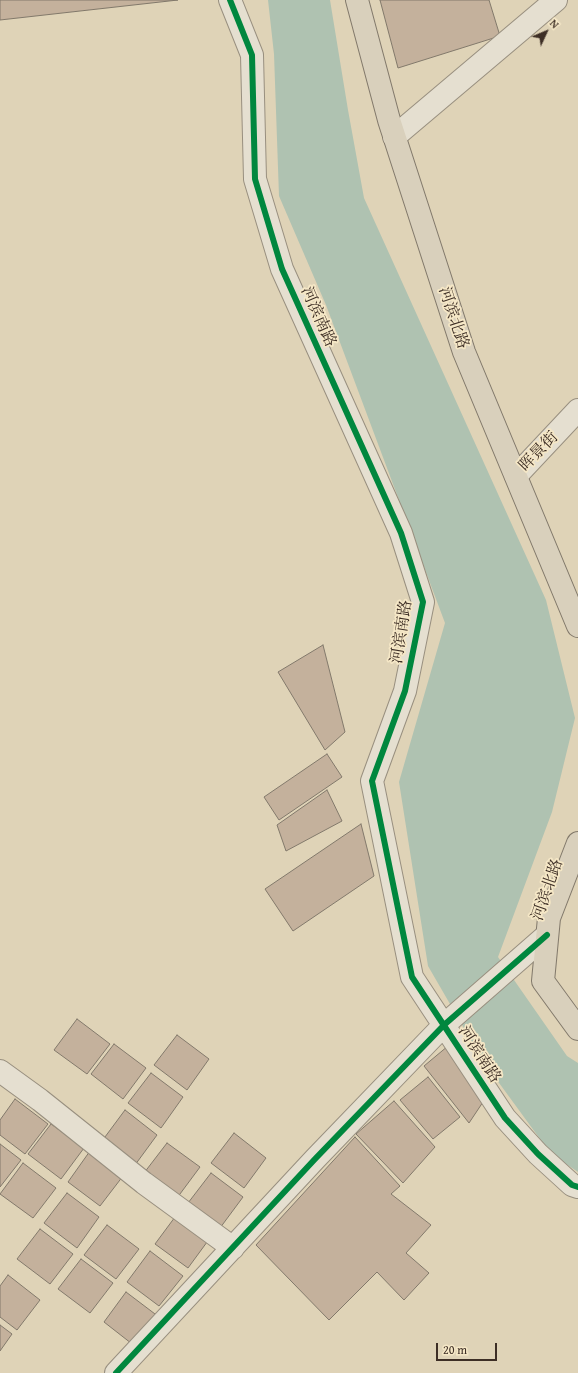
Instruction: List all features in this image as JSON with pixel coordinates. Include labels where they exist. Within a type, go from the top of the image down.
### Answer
[{"type":"main road","name":"河滨北路","points":[[357,0],[394,137],[464,352],[578,626]]},
{"type":"main road","name":"河滨北路","points":[[578,843],[549,918],[543,981],[578,1029]]},
{"type":"street","name":"河滨南路","points":[[230,0],[252,55],[255,179],[282,269],[401,533],[423,602],[405,692],[372,781],[412,977],[505,1118],[538,1154],[572,1185],[578,1187]]},
{"type":"street","points":[[394,137],[556,0]]},
{"type":"street","name":"晖景街","points":[[516,476],[578,410]]},
{"type":"street","points":[[116,1373],[315,1159],[444,1025],[547,935]]},
{"type":"street","points":[[0,1071],[40,1100],[144,1183],[233,1248]]},
{"type":"shaded area","points":[[268,0],[330,0],[364,198],[546,600],[575,718],[552,812],[498,957],[567,1056],[578,1063],[578,1172],[551,1154],[483,1061],[428,966],[399,782],[445,623],[326,305],[279,196],[274,54]]},
{"type":"building","points":[[0,0],[178,0],[0,20]]},
{"type":"building","points":[[380,0],[489,0],[500,36],[398,68]]},
{"type":"building","points":[[323,645],[345,732],[325,750],[278,672]]},
{"type":"building","points":[[327,754],[342,777],[279,820],[264,797]]},
{"type":"building","points":[[327,790],[342,821],[286,851],[277,825]]},
{"type":"building","points":[[361,824],[374,876],[293,931],[265,889]]},
{"type":"building","points":[[77,1019],[110,1044],[87,1074],[54,1050]]},
{"type":"building","points":[[177,1035],[209,1059],[187,1090],[154,1065]]},
{"type":"building","points":[[114,1044],[146,1068],[123,1099],[91,1074]]},
{"type":"building","points":[[448,1046],[487,1096],[469,1123],[424,1066]]},
{"type":"building","points":[[151,1073],[183,1097],[161,1128],[128,1103]]},
{"type":"building","points":[[428,1077],[460,1117],[433,1139],[400,1100]]},
{"type":"building","points":[[15,1099],[48,1124],[25,1154],[0,1135],[0,1120]]},
{"type":"building","points":[[394,1101],[435,1147],[403,1183],[356,1134]]},
{"type":"building","points":[[125,1110],[157,1135],[135,1165],[102,1141]]},
{"type":"building","points":[[51,1124],[84,1148],[61,1179],[28,1154]]},
{"type":"building","points":[[234,1133],[266,1158],[244,1188],[211,1163]]},
{"type":"building","points":[[355,1137],[400,1186],[391,1194],[431,1225],[406,1253],[429,1273],[404,1300],[377,1272],[329,1320],[256,1245]]},
{"type":"building","points":[[167,1143],[200,1167],[177,1198],[144,1173]]},
{"type":"building","points":[[0,1144],[21,1160],[0,1187]]},
{"type":"building","points":[[90,1151],[123,1176],[100,1206],[68,1182]]},
{"type":"building","points":[[23,1163],[56,1188],[33,1218],[0,1194]]},
{"type":"building","points":[[211,1173],[243,1197],[220,1228],[188,1203]]},
{"type":"building","points":[[67,1193],[99,1217],[77,1248],[44,1223]]},
{"type":"building","points":[[178,1213],[210,1238],[188,1268],[155,1244]]},
{"type":"building","points":[[107,1225],[139,1249],[116,1279],[84,1255]]},
{"type":"building","points":[[40,1229],[73,1254],[50,1284],[17,1259]]},
{"type":"building","points":[[150,1251],[183,1276],[159,1306],[127,1282]]},
{"type":"building","points":[[81,1259],[113,1283],[90,1313],[58,1289]]},
{"type":"building","points":[[8,1275],[40,1300],[17,1330],[0,1317],[0,1286]]},
{"type":"building","points":[[126,1292],[159,1317],[136,1347],[104,1322]]},
{"type":"building","points":[[0,1325],[12,1334],[0,1351]]},
{"type":"cycle path","points":[[230,0],[252,55],[255,179],[282,269],[401,533],[423,602],[405,691],[372,781],[412,977],[505,1118],[538,1154],[572,1185],[578,1187]]},
{"type":"cycle path","points":[[116,1373],[315,1159],[444,1025],[547,935]]}]
